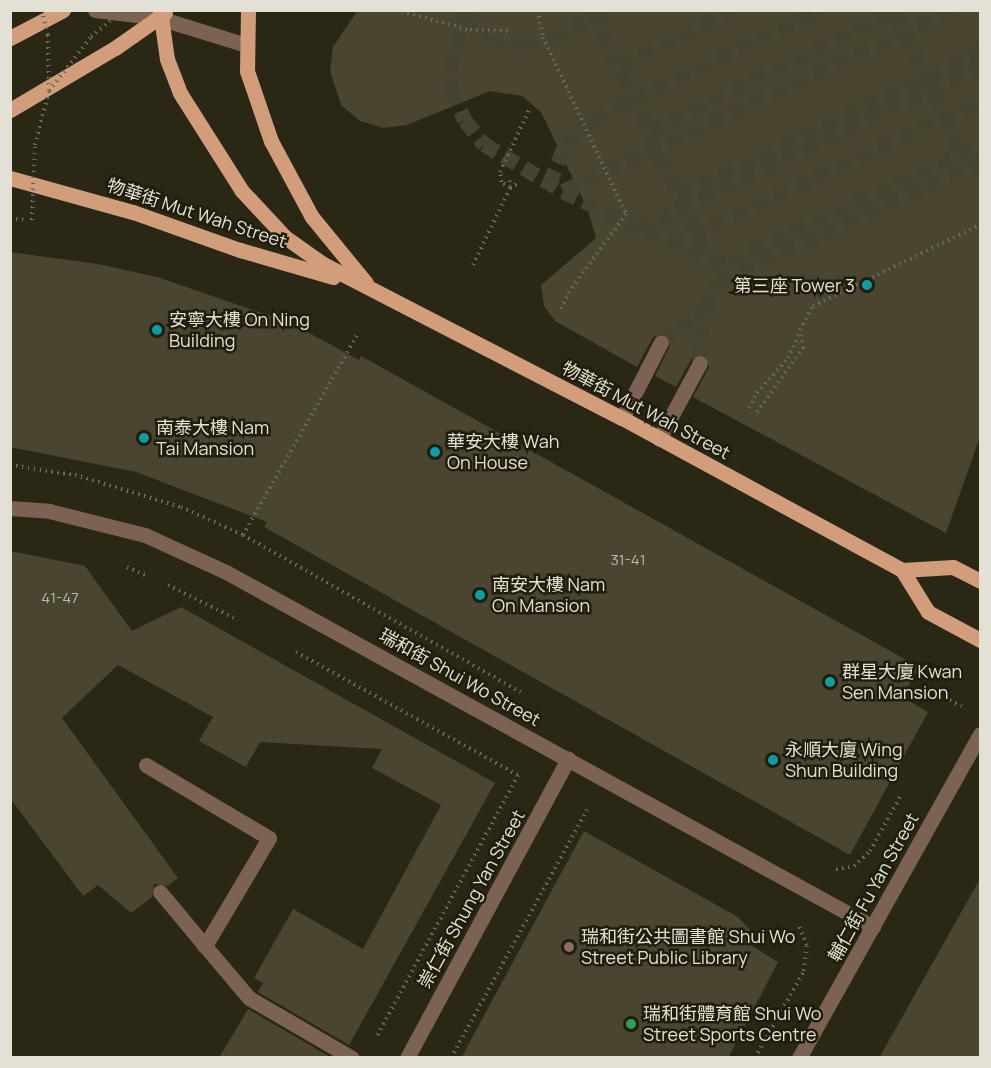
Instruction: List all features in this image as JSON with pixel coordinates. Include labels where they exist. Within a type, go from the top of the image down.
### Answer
[{"type":"main road","points":[[10,38],[63,10]]},
{"type":"main road","name":"物華街 Mut Wah Street","points":[[248,10],[247,71],[256,101],[288,176],[312,217],[370,287]]},
{"type":"main road","points":[[10,110],[162,13]]},
{"type":"main road","name":"物華街 Mut Wah Street","points":[[162,13],[167,59],[180,93],[242,191],[285,237],[323,264],[622,418],[902,570],[928,612],[981,640]]},
{"type":"main road","name":"物華街 Mut Wah Street","points":[[10,178],[134,212],[240,250],[370,287]]},
{"type":"main road","points":[[902,570],[953,567],[981,582]]},
{"type":"street","points":[[95,10],[162,13],[246,45]]},
{"type":"street","points":[[622,418],[661,342]]},
{"type":"street","points":[[659,439],[700,363]]},
{"type":"street","name":"瑞和街 Shui Wo Street","points":[[10,508],[49,512],[145,535],[226,572],[873,927]]},
{"type":"street","name":"輔仁街 Fu Yan Street","points":[[799,1058],[981,735]]},
{"type":"street","name":"崇仁街 Shung Yan Street","points":[[407,1058],[568,759]]},
{"type":"street","points":[[146,765],[269,838],[205,946]]},
{"type":"street","points":[[160,892],[249,998],[352,1058]]},
{"type":"path","points":[[10,219],[32,220],[35,145],[49,91],[49,44],[42,10]]},
{"type":"path","points":[[49,91],[91,37],[123,10]]},
{"type":"path","points":[[396,10],[470,30],[508,31]]},
{"type":"path","points":[[538,10],[543,38],[626,214],[569,292],[561,309]]},
{"type":"path","points":[[510,188],[501,182],[500,172],[529,110]]},
{"type":"path","points":[[473,265],[510,188],[509,177]]},
{"type":"path","points":[[510,188],[520,182]]},
{"type":"path","points":[[749,408],[757,393],[788,358],[813,306],[981,225]]},
{"type":"path","points":[[757,412],[764,398],[804,348],[800,330]]},
{"type":"path","points":[[243,535],[359,332]]},
{"type":"path","points":[[10,465],[75,475],[181,507],[243,535],[522,693]]},
{"type":"path","points":[[117,563],[240,621]]},
{"type":"path","points":[[291,649],[518,775],[371,1047]]},
{"type":"path","points":[[833,869],[854,866],[870,851],[901,795]]},
{"type":"path","points":[[450,1058],[586,809],[596,815]]},
{"type":"path","points":[[755,1058],[804,971],[807,945],[798,925],[788,919]]},
{"type":"building","points":[[358,10],[981,10],[981,434],[946,533],[693,397],[709,367],[704,354],[692,358],[676,387],[655,376],[670,346],[666,334],[653,337],[637,367],[555,321],[544,306],[541,285],[596,238],[588,210],[541,112],[522,96],[490,91],[407,125],[383,128],[360,121],[341,105],[330,71],[333,47]]},
{"type":"building","points":[[10,252],[98,264],[157,277],[291,323],[359,360],[361,356],[919,667],[902,697],[928,712],[850,855],[264,527],[267,522],[136,472],[10,447]]},
{"type":"building","points":[[10,551],[85,566],[132,631],[181,607],[495,783],[349,1045],[258,992],[263,983],[254,978],[293,909],[363,949],[441,805],[372,768],[382,749],[260,742],[246,767],[199,741],[213,717],[118,665],[62,718],[178,878],[168,886],[154,884],[152,897],[131,913],[98,885],[83,896],[10,798]]},
{"type":"building","points":[[584,831],[738,917],[751,931],[752,946],[778,962],[728,1058],[461,1058]]},
{"type":"building","points":[[981,877],[981,1058],[879,1058],[900,1021]]},
{"type":"building","points":[[248,1009],[332,1058],[219,1058]]},
{"type":"tunnel","points":[[467,10],[452,57],[451,90],[465,120],[484,144],[563,191],[711,262],[730,262],[980,144]]},
{"type":"tunnel","points":[[592,10],[711,266]]},
{"type":"tunnel","points":[[463,20],[489,37],[522,44],[553,39],[610,10]]},
{"type":"tunnel","points":[[619,66],[734,10]]},
{"type":"tunnel","points":[[549,184],[565,145],[592,119],[822,10]]},
{"type":"tunnel","points":[[894,10],[961,154]]},
{"type":"tunnel","points":[[649,131],[898,10]]},
{"type":"tunnel","points":[[563,191],[955,10]]},
{"type":"tunnel","points":[[678,195],[980,52]]},
{"type":"tunnel","points":[[637,229],[980,67]]},
{"type":"tunnel","points":[[670,245],[980,101]]},
{"type":"tunnel","points":[[661,342],[703,310],[719,282],[980,162]]},
{"type":"tunnel","points":[[700,363],[703,310]]},
{"type":"place","name":"第三座 Tower 3","points":[[867,285]]},
{"type":"place","name":"安寧大樓 On Ning Building","points":[[157,330]]},
{"type":"place","name":"南泰大樓 Nam Tai Mansion","points":[[144,438]]},
{"type":"place","name":"華安大樓 Wah On House","points":[[435,452]]},
{"type":"place","name":"南安大樓 Nam On Mansion","points":[[480,595]]},
{"type":"place","name":"群星大廈 Kwan Sen Mansion","points":[[830,682]]},
{"type":"place","name":"永順大廈 Wing Shun Building","points":[[773,760]]},
{"type":"place","name":"瑞和街公共圖書館 Shui Wo Street Public Library","points":[[569,947]]},
{"type":"place","name":"瑞和街體育館 Shui Wo Street Sports Centre","points":[[631,1024]]}]
